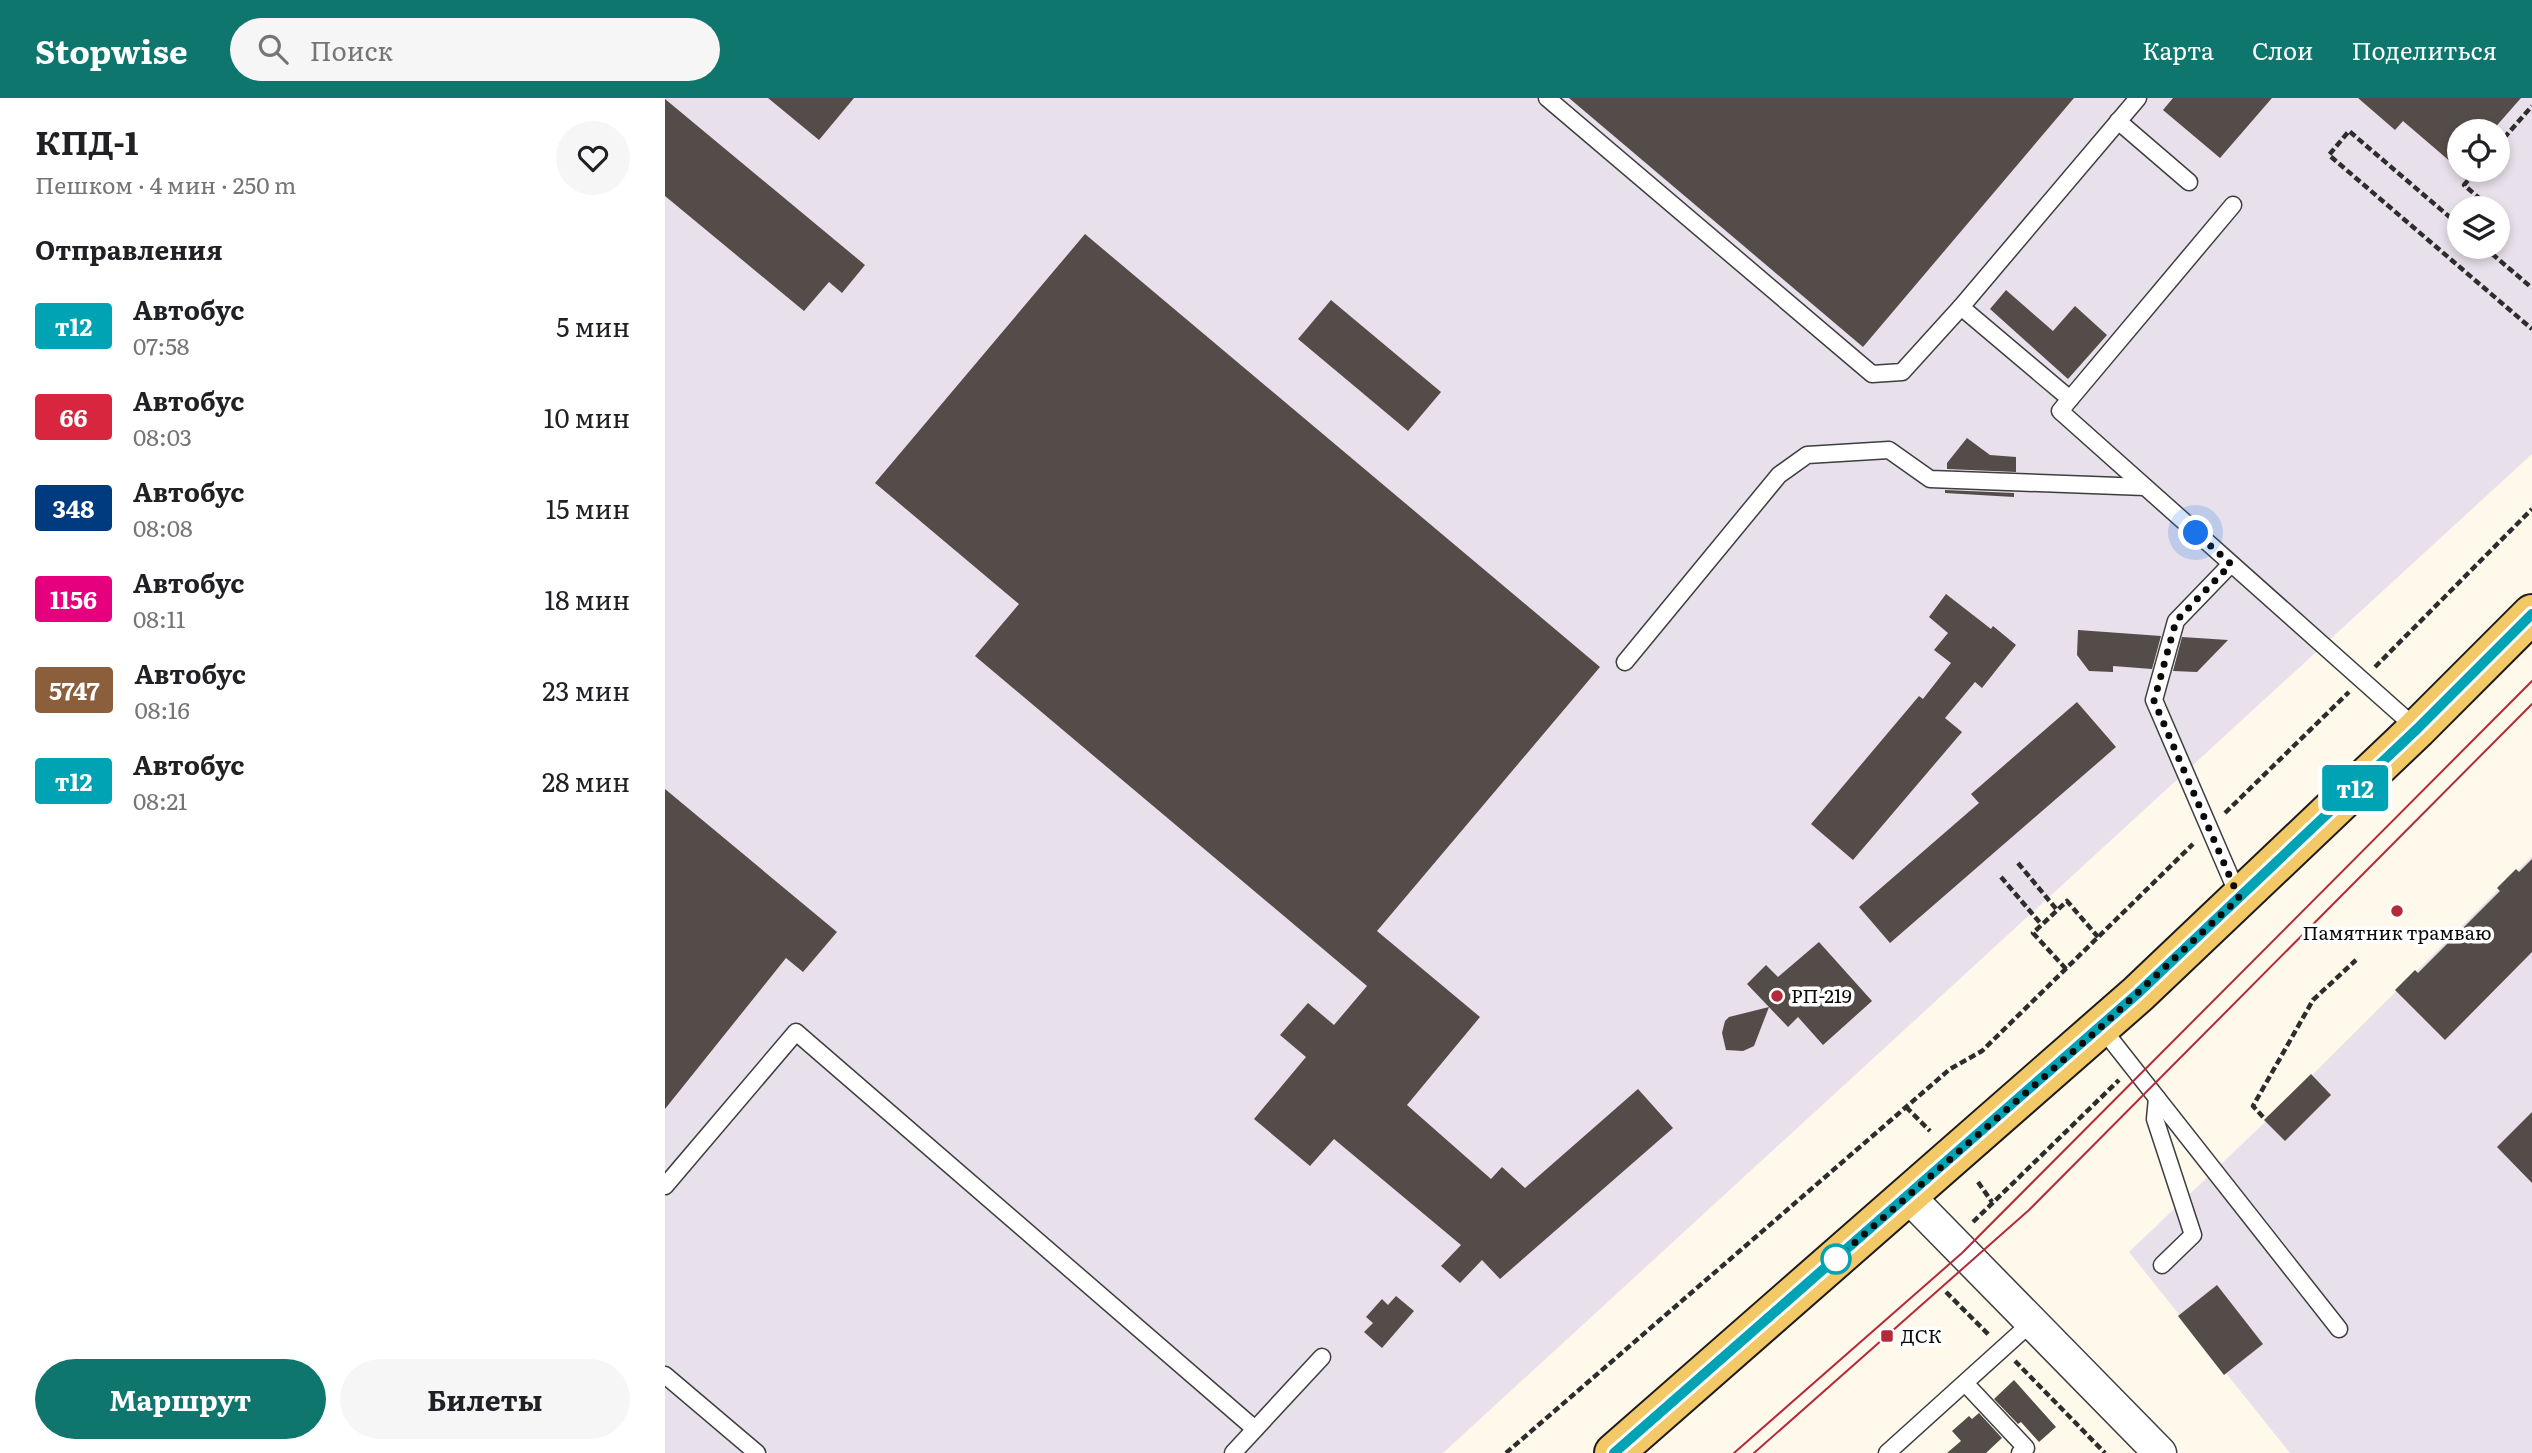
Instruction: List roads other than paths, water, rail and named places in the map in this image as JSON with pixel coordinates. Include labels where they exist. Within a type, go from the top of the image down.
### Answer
[{"type":"main road","points":[[1614,1453],[2101,1027],[2417,729],[2532,614]]},
{"type":"street","points":[[1908,1196],[2160,1453]]},
{"type":"lane","points":[[1547,98],[1872,373],[1902,372],[1961,307],[2138,98]]},
{"type":"lane","points":[[2118,121],[2189,182]]},
{"type":"lane","points":[[2233,205],[2060,411],[2417,729]]},
{"type":"lane","points":[[1961,307],[2070,399]]},
{"type":"lane","points":[[1625,662],[1779,475],[1807,455],[1889,450],[1930,479],[2145,487]]},
{"type":"lane","points":[[2231,564],[2176,621],[2154,701],[2239,898]]},
{"type":"lane","points":[[2101,1027],[2339,1329]]},
{"type":"lane","points":[[665,1186],[796,1032],[1255,1429]]},
{"type":"lane","points":[[2157,1098],[2155,1119],[2193,1235],[2162,1265]]},
{"type":"lane","points":[[1887,1453],[2031,1323]]},
{"type":"lane","points":[[1233,1453],[1322,1357]]},
{"type":"lane","points":[[665,1375],[757,1453]]},
{"type":"lane","points":[[1965,1383],[2026,1448],[2020,1453]]},
{"type":"tram line","points":[[1734,1453],[1962,1253],[2532,681]]},
{"type":"tram line","points":[[1754,1453],[2029,1210],[2532,704]]},
{"type":"place","name":"Памятник трамваю","points":[[2397,911]]},
{"type":"place","name":"РП-219","points":[[1777,996]]},
{"type":"place","name":"ДСК","points":[[1887,1336]]}]
